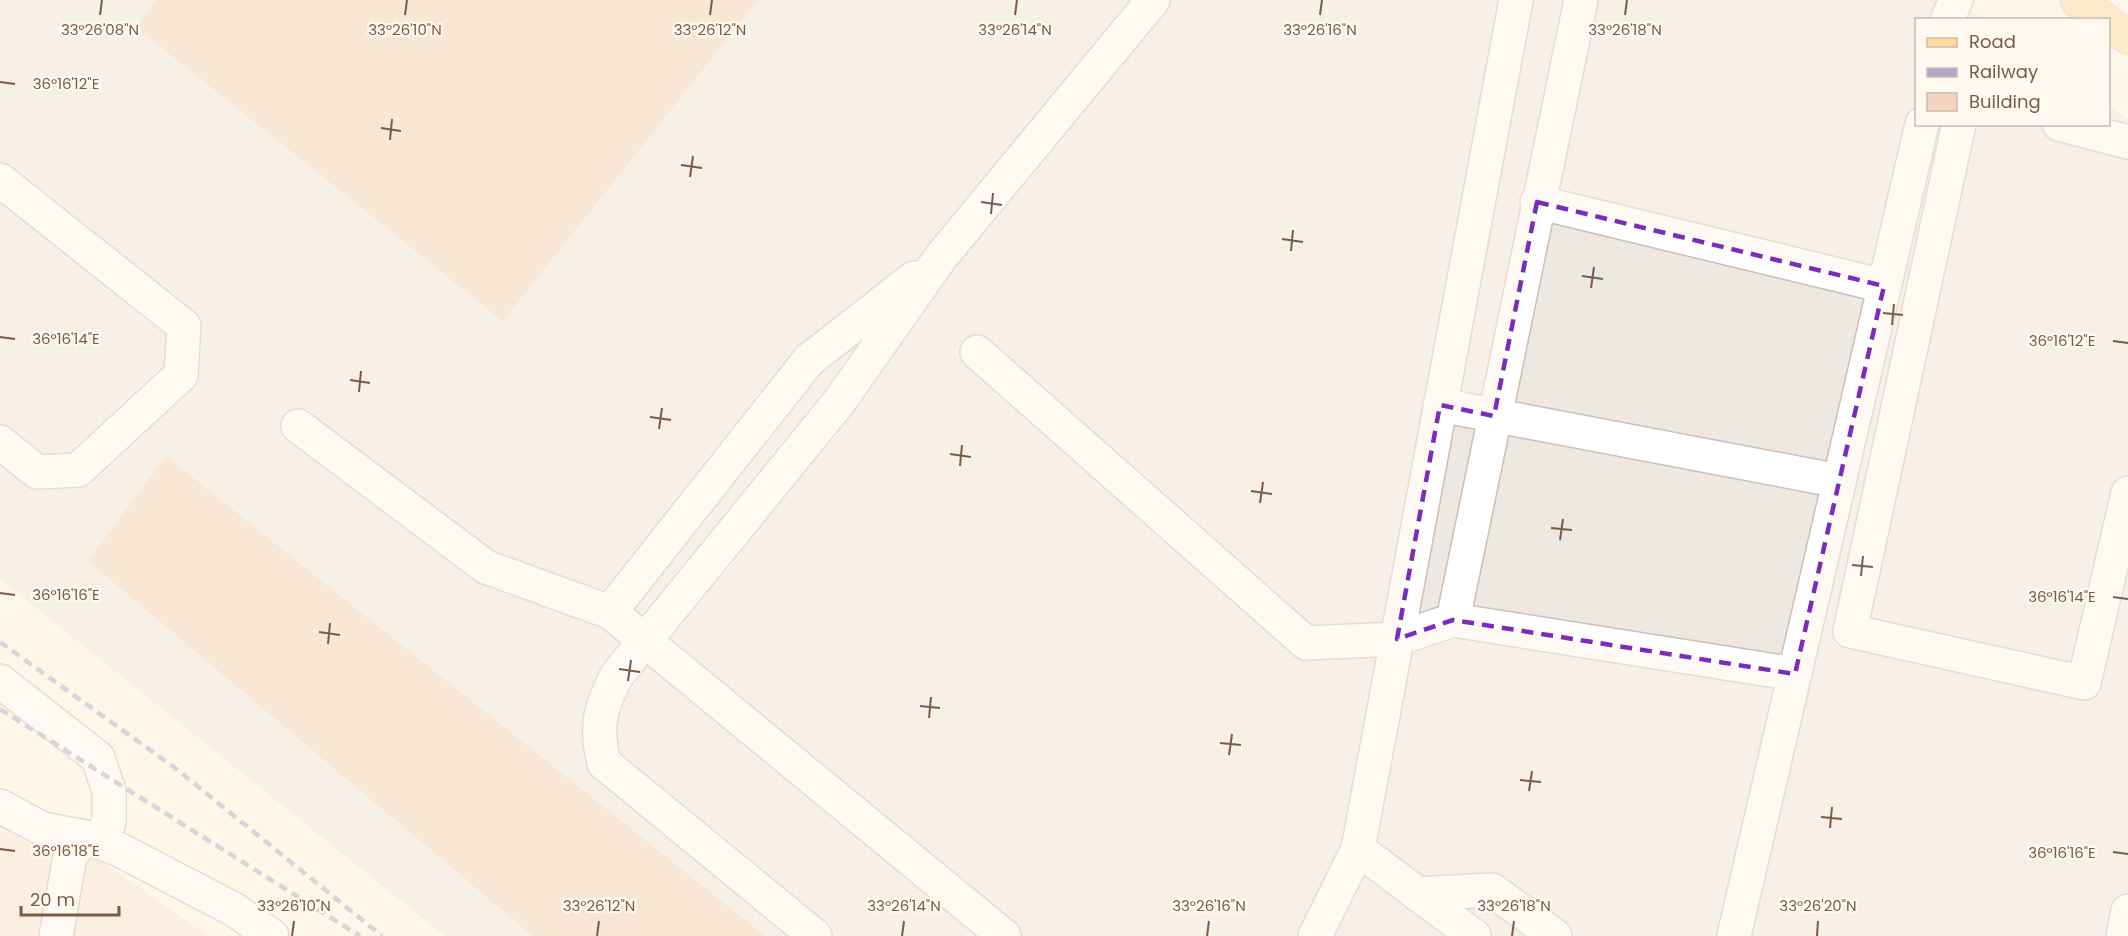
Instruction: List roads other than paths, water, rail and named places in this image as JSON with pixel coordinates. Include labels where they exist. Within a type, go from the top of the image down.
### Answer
[{"type":"main road","points":[[2078,0],[2101,18]]},
{"type":"main road","points":[[2110,24],[2128,37]]},
{"type":"street","points":[[815,936],[604,763],[598,736],[603,702],[617,675],[839,402],[941,258],[1153,0]]},
{"type":"street","points":[[1315,936],[1358,849],[1516,0]]},
{"type":"street","points":[[1453,620],[1537,202],[1581,0]]},
{"type":"street","points":[[1948,18],[1956,0]]},
{"type":"street","points":[[1734,936],[1922,126]]},
{"type":"street","points":[[1959,126],[1850,631],[2084,683],[2128,493]]},
{"type":"street","points":[[2067,126],[2128,142]]},
{"type":"street","points":[[0,180],[184,326],[181,375],[78,470],[37,472],[0,442]]},
{"type":"street","points":[[1537,202],[1884,286]]},
{"type":"street","points":[[610,612],[809,360],[941,258]]},
{"type":"street","points":[[977,352],[1306,643],[1396,639],[1453,620],[1795,674]]},
{"type":"street","points":[[1440,405],[1839,482]]},
{"type":"street","points":[[298,426],[486,567],[610,612],[1004,936]]},
{"type":"street","points":[[0,681],[98,758],[109,791],[109,823],[70,856],[56,936]]},
{"type":"street","points":[[0,806],[43,829],[91,839],[118,849],[235,910],[272,936]]},
{"type":"street","points":[[1358,849],[1475,936]]},
{"type":"street","points":[[1417,894],[1492,890],[1555,936]]},
{"type":"street","points":[[1475,936],[1467,916],[1473,896],[1492,890]]},
{"type":"street","points":[[2123,936],[2128,911]]},
{"type":"railway","points":[[0,642],[175,768],[382,936]]},
{"type":"railway","points":[[0,709],[360,936]]}]
